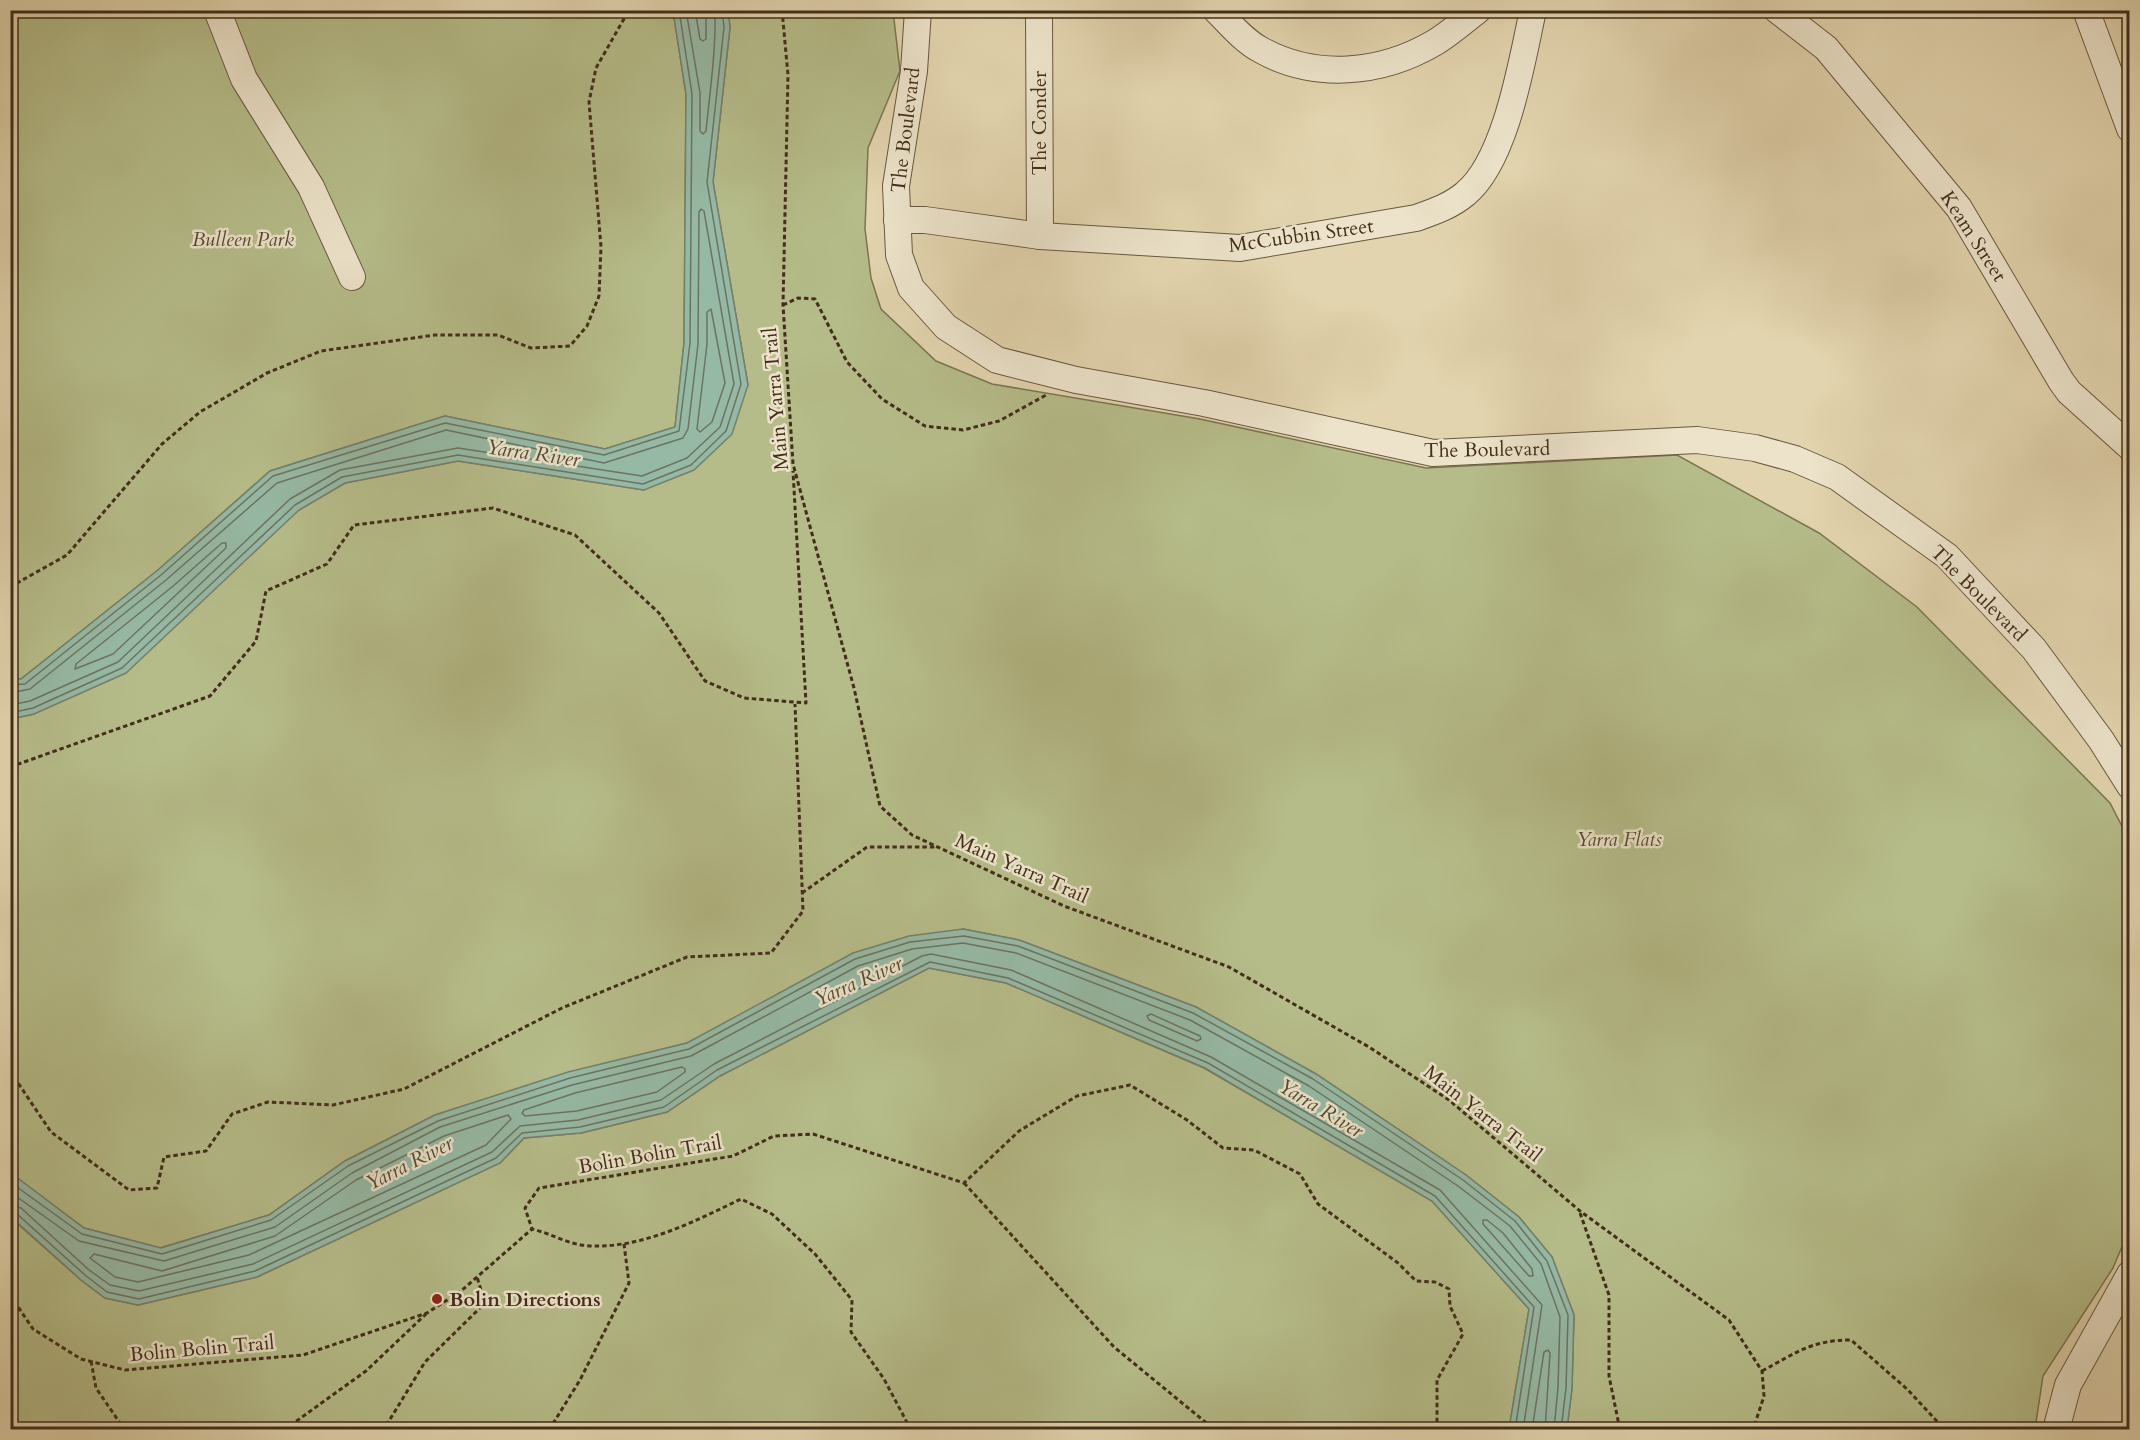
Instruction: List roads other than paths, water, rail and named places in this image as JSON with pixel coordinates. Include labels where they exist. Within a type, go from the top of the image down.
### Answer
[{"type":"street","points":[[217,10],[244,79],[311,187],[352,278]]},
{"type":"street","name":"The Boulevard","points":[[918,10],[914,71],[896,186],[899,255],[911,288],[946,327],[997,360],[1076,380],[1204,403],[1433,453],[1697,440],[1755,448],[1795,459],[1837,477],[1947,556],[2034,649],[2101,740],[2130,786]]},
{"type":"street","name":"The Conder","points":[[1039,10],[1040,236]]},
{"type":"street","points":[[1216,10],[1260,50],[1291,63],[1320,70],[1356,70],[1391,63],[1433,44],[1478,10]]},
{"type":"street","name":"McCubbin Street","points":[[897,220],[925,220],[1040,236],[1240,248],[1416,218],[1440,210],[1466,194],[1492,161],[1533,10]]},
{"type":"street","points":[[2086,10],[2130,129]]},
{"type":"street","name":"Keam Street","points":[[1777,11],[1826,48],[1959,208],[2061,381],[2130,447]]},
{"type":"street","points":[[2056,1430],[2068,1385],[2130,1274]]},
{"type":"water","name":"Yarra River","points":[[673,11],[728,11],[730,27],[713,182],[748,385],[732,434],[694,470],[644,490],[458,461],[345,483],[299,510],[126,673],[34,714],[11,719],[11,679],[21,679],[158,570],[270,471],[445,416],[605,449],[675,427],[684,343],[686,94]]},
{"type":"water","name":"Yarra River","points":[[963,929],[1019,940],[1196,1007],[1316,1074],[1466,1175],[1519,1217],[1552,1257],[1574,1315],[1572,1388],[1567,1429],[1509,1429],[1529,1309],[1432,1201],[1205,1068],[1006,983],[929,968],[720,1076],[667,1112],[581,1133],[524,1138],[500,1163],[257,1277],[138,1305],[105,1298],[81,1280],[11,1217],[11,1173],[84,1228],[161,1248],[269,1215],[345,1161],[435,1115],[568,1072],[687,1043],[853,953],[909,936]]},
{"type":"place","name":"Bolin Directions","points":[[437,1299]]},
{"type":"park label","name":"Bulleen Park","points":[[243,239]]},
{"type":"park label","name":"Yarra Flats","points":[[1619,839]]}]
